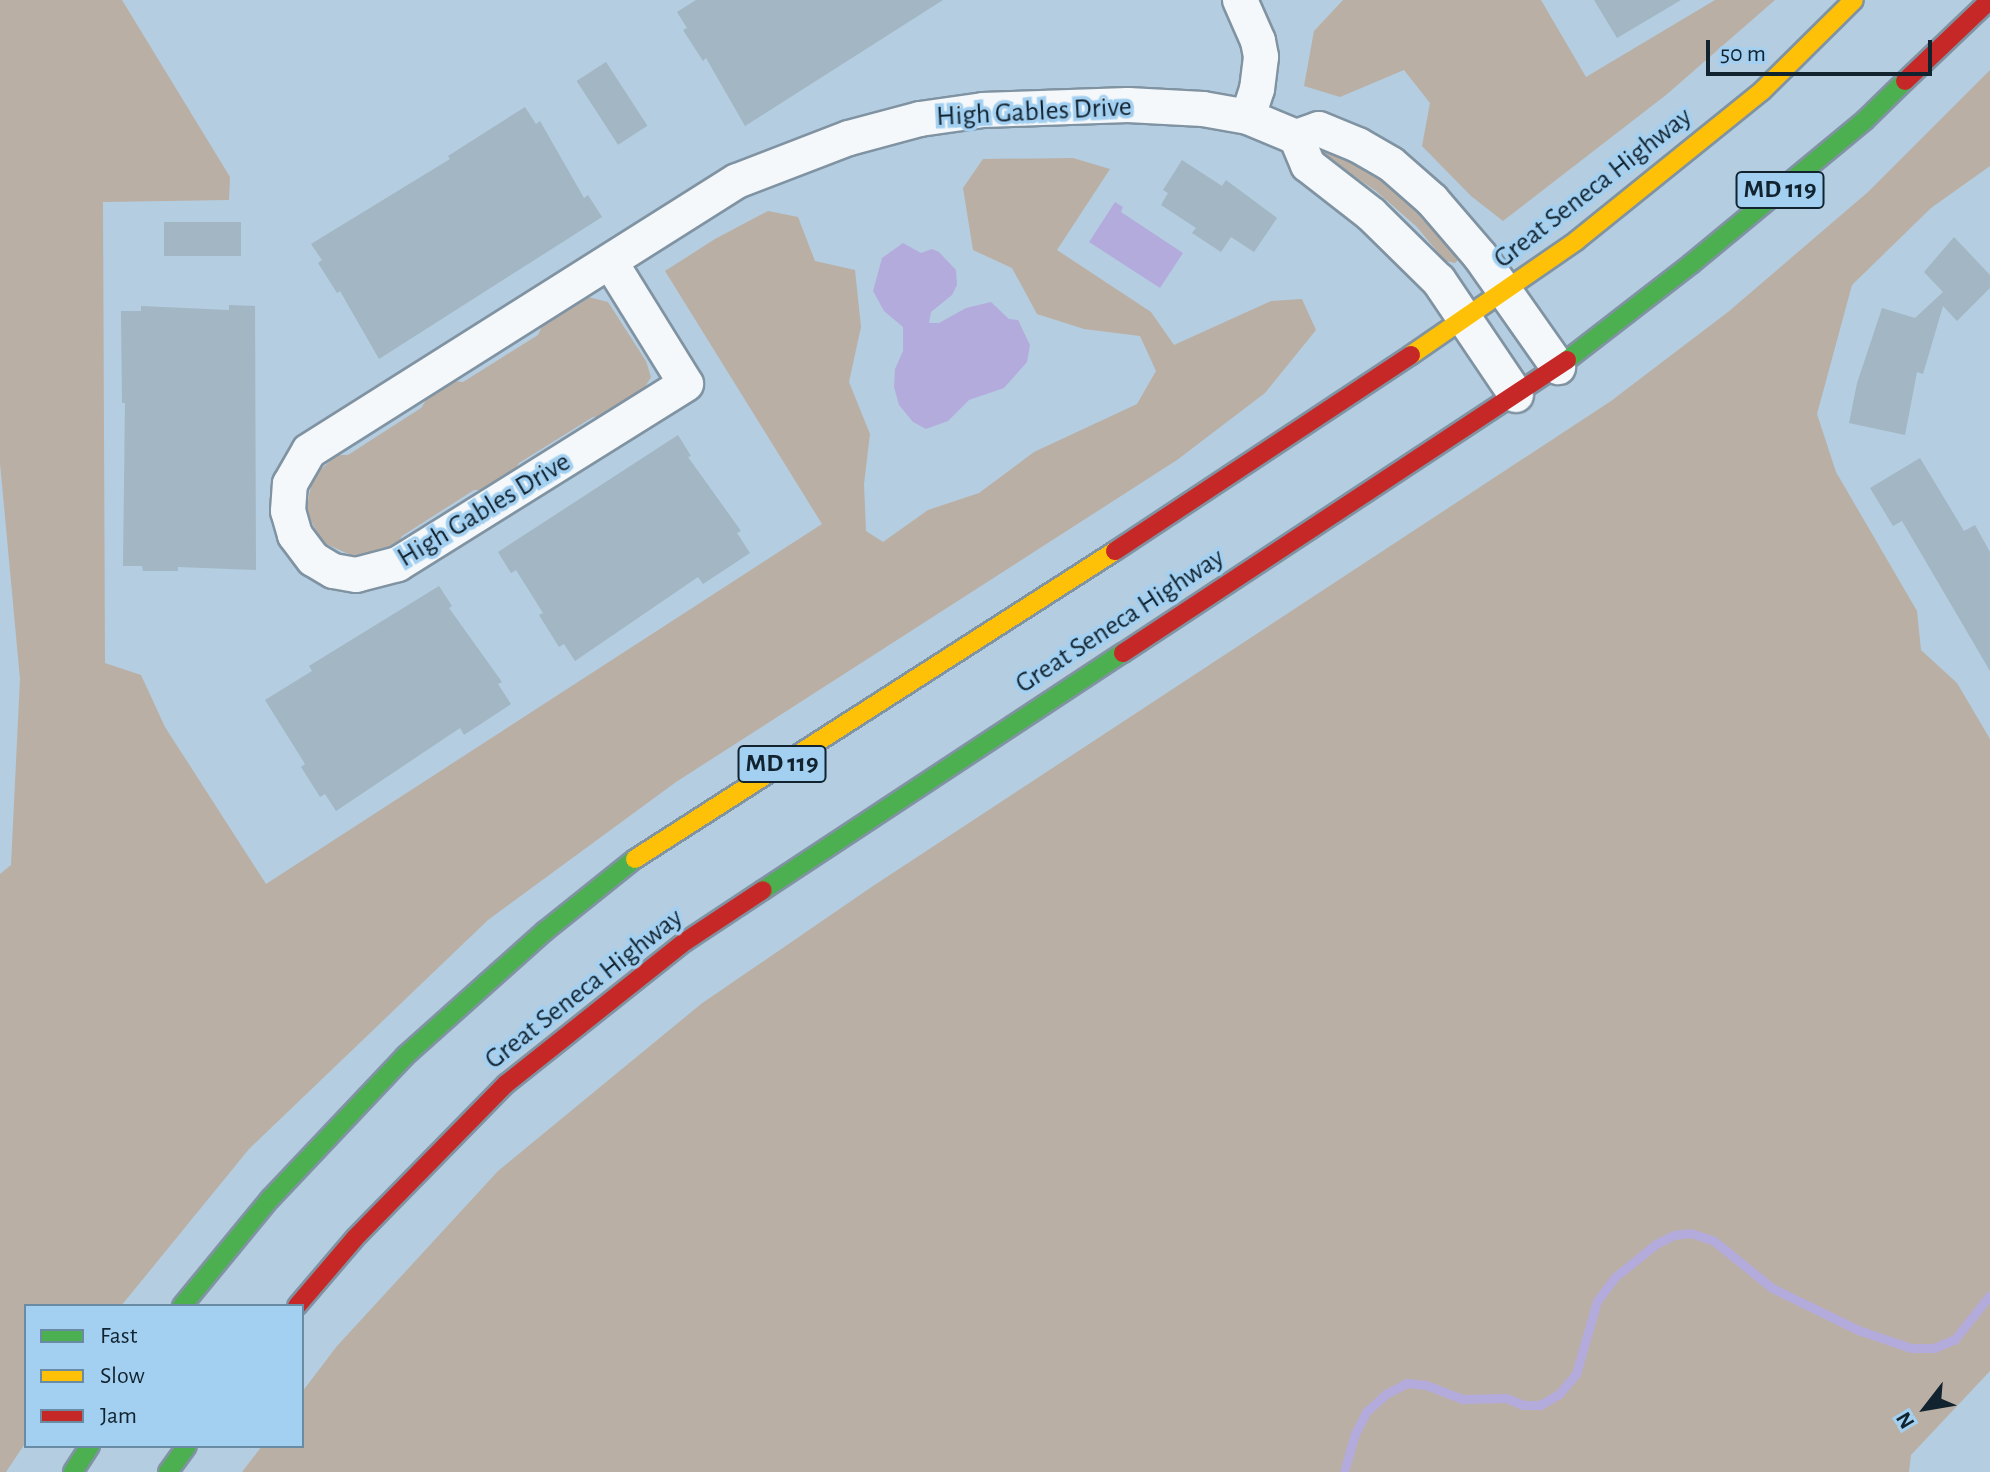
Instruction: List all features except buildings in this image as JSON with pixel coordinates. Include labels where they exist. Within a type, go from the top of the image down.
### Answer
[{"type":"main road","name":"Great Seneca Highway","points":[[184,1304],[270,1199],[405,1056],[545,931],[637,858],[1157,524],[1507,291],[1762,91],[1854,0]]},
{"type":"main road","name":"Great Seneca Highway","points":[[299,1304],[355,1238],[506,1084],[686,941],[1558,367],[1691,264],[1865,120],[1990,0]]},
{"type":"main road","points":[[168,1472],[186,1448]]},
{"type":"street","points":[[1240,0],[1258,41],[1261,57],[1257,89],[1248,117]]},
{"type":"street","name":"High Gables Drive","points":[[611,263],[686,384],[398,564],[356,575],[333,571],[313,559],[295,535],[288,511],[290,484],[309,451],[737,181],[805,152],[920,119],[983,110],[1128,105],[1203,109],[1248,117],[1296,137],[1319,129],[1391,164],[1432,200],[1507,291],[1558,367]]},
{"type":"street","points":[[1296,137],[1308,165],[1371,214],[1439,281],[1516,395]]},
{"type":"shaded area","points":[[0,0],[122,0],[230,177],[229,200],[103,202],[105,663],[141,675],[165,727],[266,884],[822,524],[665,271],[715,239],[768,211],[798,217],[815,261],[855,270],[861,327],[849,382],[870,434],[864,484],[866,531],[883,542],[928,510],[979,493],[1034,452],[1137,404],[1156,371],[1140,336],[1084,329],[1037,314],[1012,268],[973,250],[963,188],[983,159],[1073,158],[1110,169],[1057,250],[1151,312],[1174,345],[1271,301],[1302,299],[1316,330],[1265,393],[1177,460],[676,782],[488,920],[249,1149],[123,1304],[24,1304],[24,1445],[6,1472],[0,1472],[0,874],[11,865],[20,679],[0,463]]},
{"type":"shaded area","points":[[1343,0],[1541,0],[1586,77],[1715,0],[1775,0],[1666,95],[1503,221],[1471,196],[1422,146],[1430,103],[1404,70],[1340,97],[1304,86],[1314,31]]},
{"type":"shaded area","points":[[1990,70],[1990,166],[1931,208],[1852,285],[1817,414],[1836,472],[1917,611],[1921,650],[1957,683],[1990,739],[1990,1371],[1911,1455],[1909,1472],[242,1472],[260,1448],[304,1448],[304,1389],[337,1346],[498,1171],[701,1004],[873,886],[1611,401],[1728,312],[1868,192]]},
{"type":"shaded area","points":[[1308,140],[1383,175],[1421,207],[1460,258],[1455,263],[1445,261],[1417,227],[1376,191],[1311,147]]},
{"type":"shaded area","points":[[1115,202],[1123,207],[1121,212],[1183,253],[1160,288],[1089,242]]},
{"type":"shaded area","points":[[903,243],[921,253],[932,249],[939,252],[956,270],[957,285],[952,295],[931,312],[929,323],[939,323],[966,308],[991,302],[1009,319],[1018,320],[1030,345],[1027,362],[1004,388],[969,400],[948,421],[926,429],[913,422],[899,405],[894,387],[895,369],[903,351],[903,327],[884,311],[873,291],[882,258]]},
{"type":"shaded area","points":[[588,297],[608,302],[646,361],[651,377],[642,392],[602,417],[593,417],[519,463],[512,474],[485,490],[474,490],[402,536],[396,547],[355,557],[322,542],[306,511],[312,481],[320,470],[337,455],[348,455],[421,408],[429,396],[453,381],[463,382],[538,335],[543,324]]},
{"type":"waterway","points":[[1344,1472],[1355,1434],[1366,1412],[1386,1394],[1407,1383],[1426,1385],[1462,1399],[1506,1398],[1523,1405],[1540,1405],[1559,1394],[1576,1374],[1597,1301],[1615,1277],[1656,1244],[1674,1235],[1691,1233],[1714,1241],[1772,1288],[1858,1330],[1911,1348],[1934,1348],[1955,1339],[1990,1295]]},
{"type":"traffic: fast","points":[[1567,360],[1691,264],[1865,120],[1905,81]]},
{"type":"traffic: fast","points":[[763,890],[1123,653]]},
{"type":"traffic: fast","points":[[184,1304],[270,1199],[405,1056],[545,931],[635,859]]},
{"type":"traffic: fast","points":[[73,1472],[89,1448]]},
{"type":"traffic: fast","points":[[168,1472],[186,1448]]},
{"type":"traffic: slow","points":[[1411,355],[1576,241],[1762,91],[1854,0]]},
{"type":"traffic: slow","points":[[635,859],[1115,551]]},
{"type":"traffic: jam","points":[[1905,81],[1990,0]]},
{"type":"traffic: jam","points":[[1115,551],[1411,355]]},
{"type":"traffic: jam","points":[[1123,653],[1567,360]]},
{"type":"traffic: jam","points":[[299,1304],[355,1238],[506,1084],[686,941],[763,890]]}]
